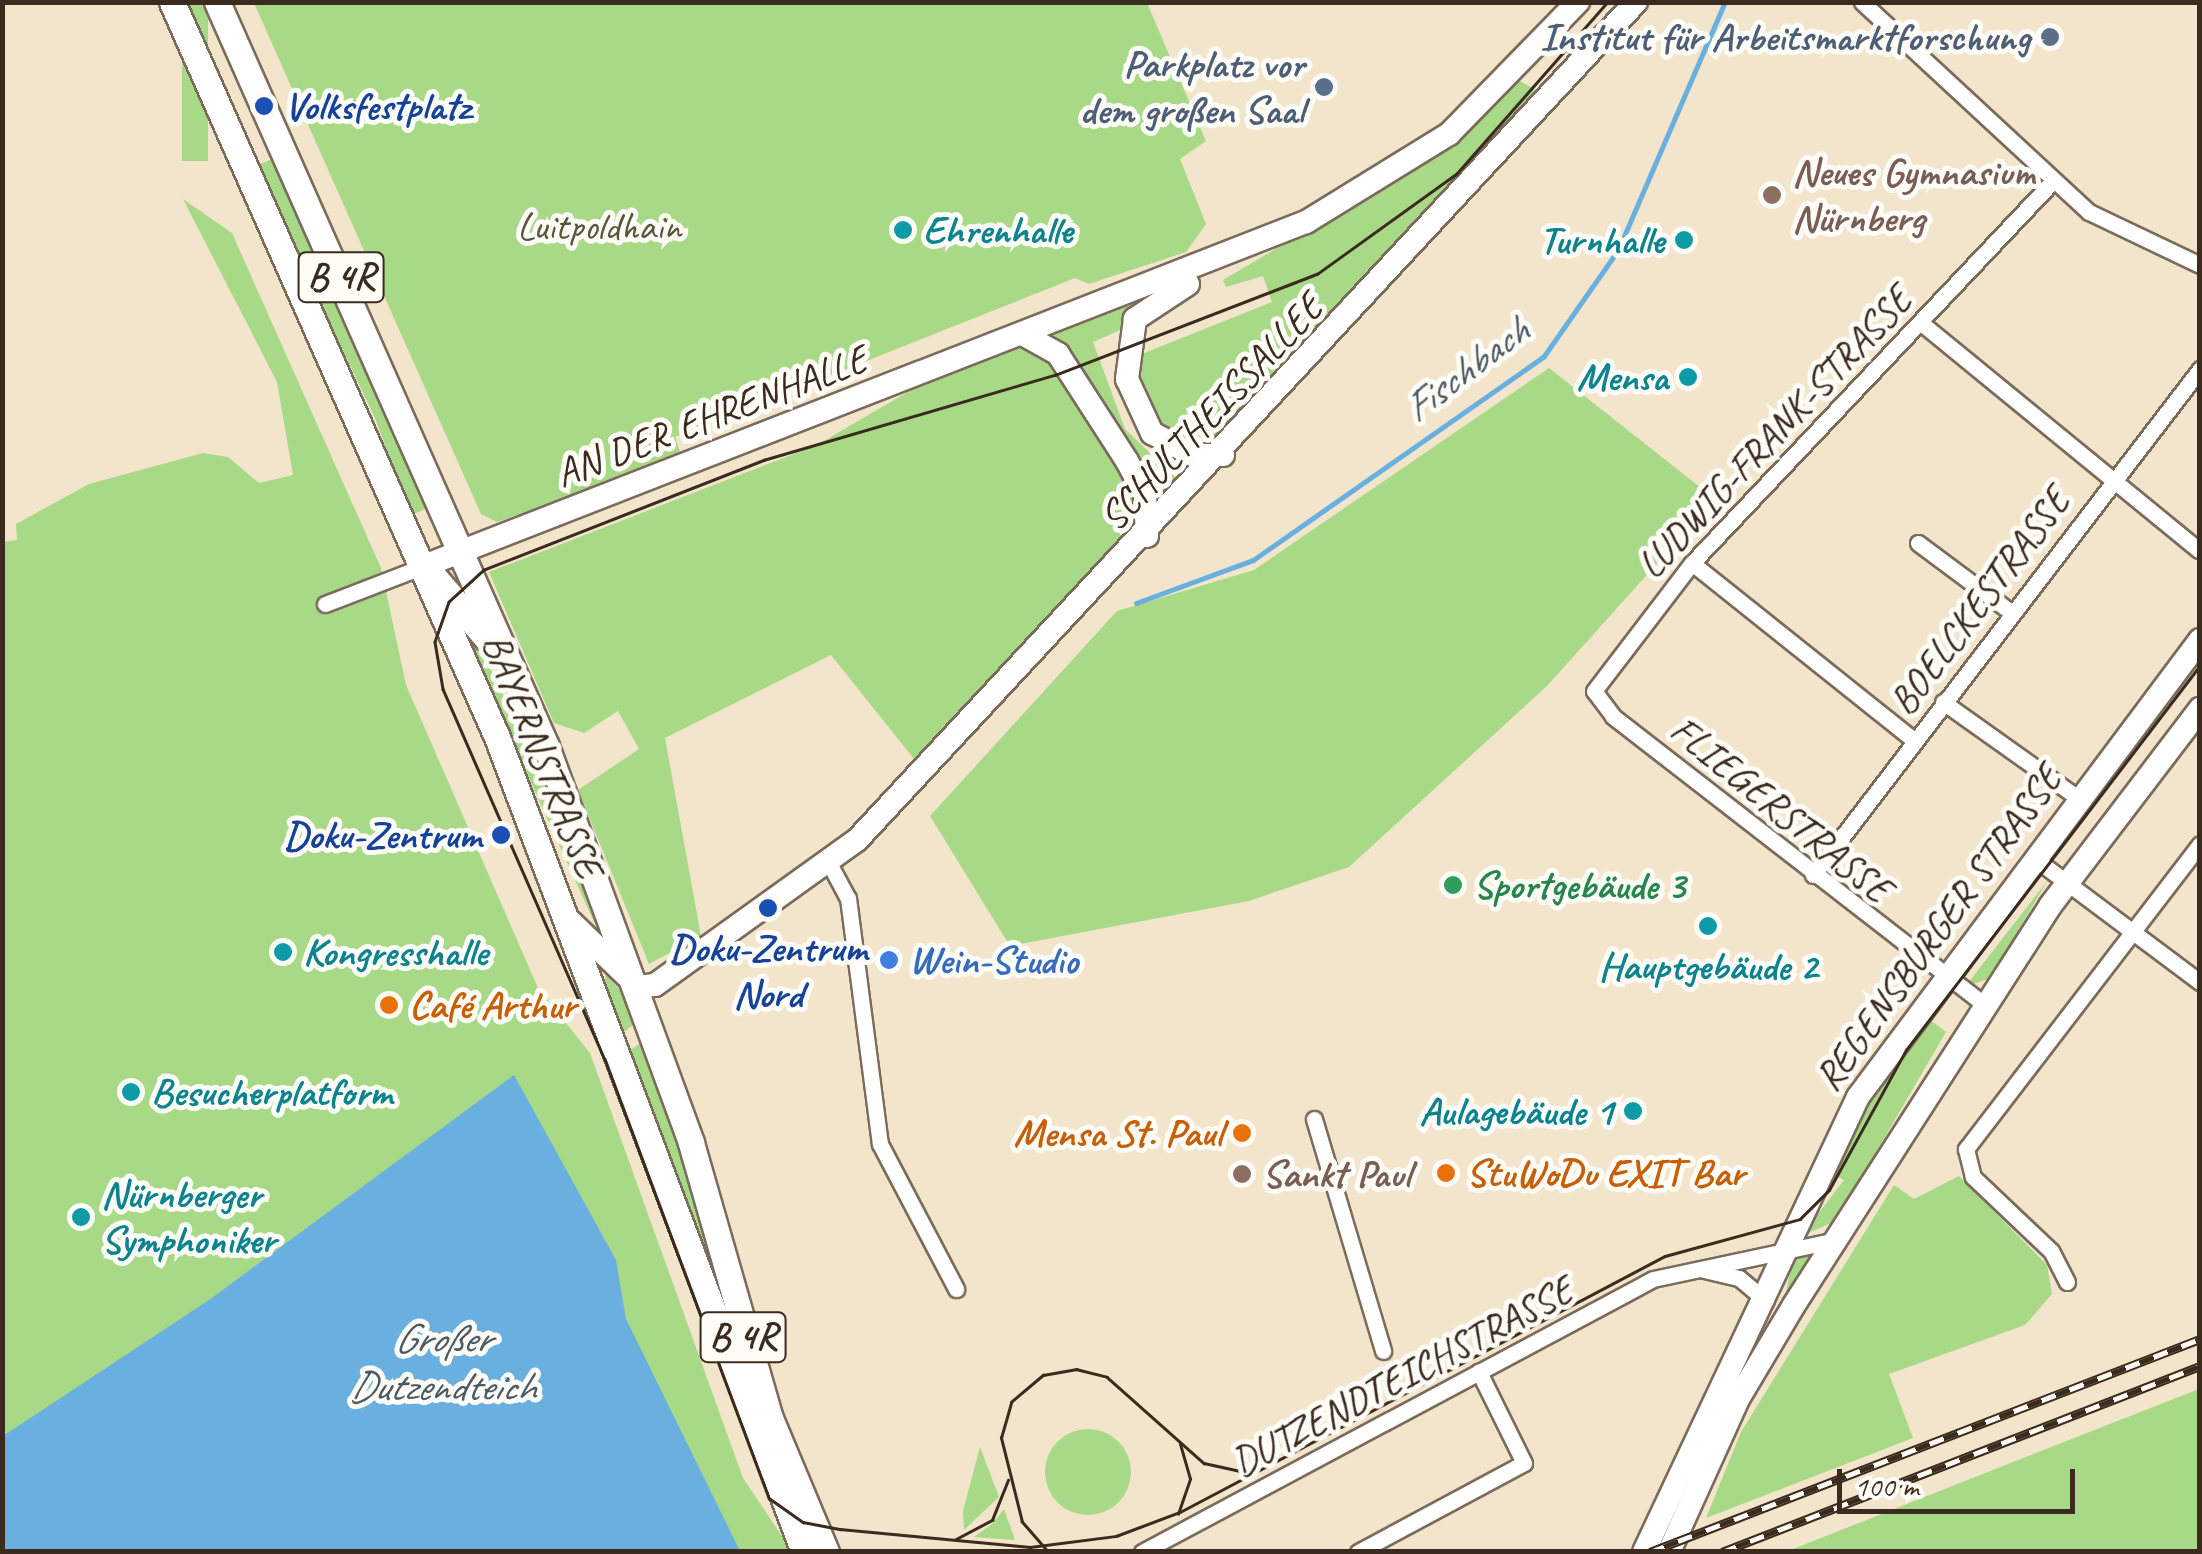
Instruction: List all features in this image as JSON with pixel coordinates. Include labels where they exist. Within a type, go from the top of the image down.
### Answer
[{"type":"main road","name":"BAYERNSTRASSE","points":[[172,2],[424,566],[570,922],[804,1552]]},
{"type":"main road","name":"BAYERNSTRASSE","points":[[217,2],[508,654],[638,987],[756,1376],[826,1552]]},
{"type":"main road","name":"SCHULTHEISSALLEE","points":[[1024,335],[1334,208],[1421,155],[1500,90],[1578,2]]},
{"type":"main road","name":"SCHULTHEISSALLEE","points":[[638,987],[682,971],[829,863],[1223,455],[1636,2]]},
{"type":"main road","points":[[1216,259],[1197,281],[1138,313],[1126,363],[1131,397],[1152,432],[1193,455],[1223,455]]},
{"type":"main road","points":[[1024,335],[1058,354],[1127,461],[1144,495],[1147,536]]},
{"type":"main road","name":"AN DER EHRENHALLE","points":[[424,566],[1024,335]]},
{"type":"main road","points":[[361,424],[386,426],[401,412]]},
{"type":"main road","name":"B 4R","points":[[424,566],[508,654]]},
{"type":"main road","name":"REGENSBURGER STRASSE","points":[[1644,1552],[1766,1302],[1849,1112],[1944,977],[2200,640]]},
{"type":"main road","name":"REGENSBURGER STRASSE","points":[[1670,1552],[1747,1382],[1985,1005],[2067,883],[2200,710]]},
{"type":"main road","points":[[570,922],[638,987]]},
{"type":"street","points":[[1862,2],[2089,212],[2200,264]]},
{"type":"street","name":"LUDWIG-FRANK-STRASSE","points":[[1594,690],[1692,563],[2053,181]]},
{"type":"street","points":[[1920,322],[2110,484],[2199,550]]},
{"type":"street","name":"BOELCKESTRASSE","points":[[1813,875],[2200,369]]},
{"type":"street","points":[[1918,543],[2012,612]]},
{"type":"street","points":[[1692,563],[1914,740]]},
{"type":"street","points":[[324,604],[424,566]]},
{"type":"street","name":"FLIEGERSTRASSE","points":[[1594,690],[1813,875],[1985,1005]]},
{"type":"street","points":[[1943,702],[2078,798]]},
{"type":"street","points":[[2067,1282],[2051,1251],[1972,1177],[1966,1149],[2200,844]]},
{"type":"street","points":[[2034,858],[2200,982]]},
{"type":"street","points":[[829,863],[848,898],[880,1144],[956,1288]]},
{"type":"street","points":[[1314,1119],[1383,1351]]},
{"type":"street","name":"DUTZENDTEICHSTRASSE","points":[[1142,1552],[1165,1547],[1654,1279],[1837,1240]]},
{"type":"street","points":[[1695,1268],[1740,1278],[1766,1302]]},
{"type":"street","points":[[1358,1552],[1524,1463],[1479,1372]]},
{"type":"green space","points":[[182,3],[208,3],[208,161],[182,161]]},
{"type":"green space","name":"Luitpoldhain","points":[[254,3],[1147,3],[1206,141],[1180,159],[1206,224],[1186,252],[1089,284],[1075,278],[675,437],[682,458],[497,522],[481,514]]},
{"type":"green space","points":[[1520,81],[1544,95],[1225,436],[1188,438],[1159,421],[1141,389],[1139,355],[1272,302],[1263,276],[1226,287],[1223,280],[1425,161]]},
{"type":"green space","points":[[277,157],[433,506],[411,515],[375,418],[255,166]]},
{"type":"green space","points":[[183,199],[232,233],[381,568],[406,685],[538,988],[590,1053],[743,1478],[792,1551],[3,1552],[3,542],[17,540],[16,524],[89,484],[203,453],[228,457],[259,483],[293,475],[277,382]]},
{"type":"green space","points":[[1132,297],[1120,330],[1093,342],[1125,429],[1176,478],[914,759],[831,655],[665,738],[701,936],[649,964],[578,790],[639,749],[618,711],[584,733],[554,723],[489,572],[817,445],[930,379]]},
{"type":"green space","points":[[1549,368],[1715,499],[1547,686],[1349,867],[1249,901],[1010,946],[930,816],[1117,611],[1254,570]]},
{"type":"green space","points":[[464,616],[570,830],[619,955],[605,946],[457,620]]},
{"type":"green space","points":[[2048,880],[1990,978],[1968,983]]},
{"type":"green space","points":[[606,974],[643,1017],[624,1032],[604,986]]},
{"type":"green space","points":[[1924,1015],[1946,1032],[1836,1221],[1801,1236],[1844,1180],[1832,1173],[1847,1131]]},
{"type":"green space","points":[[650,1037],[687,1151],[755,1400],[630,1050]]},
{"type":"green space","points":[[1959,1176],[2047,1265],[2052,1294],[2025,1325],[1889,1374],[1913,1438],[1706,1518],[1741,1432],[1894,1185],[1914,1199]]},
{"type":"green space","points":[[1815,1254],[1788,1298],[1785,1297],[1793,1258]]},
{"type":"green space","points":[[2199,1389],[2199,1551],[1788,1551],[2041,1451]]},
{"type":"green space","points":[[1088,1429],[1118,1442],[1131,1472],[1118,1502],[1088,1515],[1058,1502],[1045,1472],[1058,1442]]},
{"type":"green space","points":[[980,1447],[999,1497],[964,1530],[963,1511]]},
{"type":"green space","points":[[1004,1509],[1015,1540],[974,1537],[992,1524]]},
{"type":"water","name":"Großer Dutzendteich","points":[[514,1075],[616,1260],[626,1319],[740,1551],[3,1551],[3,1436],[209,1300]]},
{"type":"waterway","name":"Fischbach","points":[[1136,603],[1253,560],[1544,356],[1618,250],[1725,2]]},
{"type":"tram line","points":[[1608,2],[1457,174],[1318,274],[1056,375],[765,460],[484,570],[449,602],[435,642],[443,689],[605,1059],[769,1498],[803,1522],[840,1529],[1030,1547],[1116,1536],[1180,1512],[1665,1256],[1800,1219],[1829,1190],[1906,1050],[2200,665]]},
{"type":"tram line","points":[[1048,1552],[1022,1522],[1001,1438],[1011,1402],[1043,1375],[1076,1369],[1107,1377],[1204,1463],[1249,1473]]},
{"type":"tram line","points":[[1178,1514],[1190,1479],[1180,1444]]},
{"type":"tram line","points":[[956,1539],[992,1520],[1008,1480]]},
{"type":"railway","points":[[1650,1552],[2200,1339]]},
{"type":"railway","points":[[1722,1552],[2200,1366]]},
{"type":"place","name":"Institut für Arbeitsmarktforschung","points":[[2050,37]]},
{"type":"place","name":"Parkplatz vor dem großen Saal","points":[[1324,87]]},
{"type":"place","name":"Volksfestplatz","points":[[264,106]]},
{"type":"place","name":"Neues Gymnasium Nürnberg","points":[[1772,195]]},
{"type":"place","name":"Ehrenhalle","points":[[903,230]]},
{"type":"place","name":"Turnhalle","points":[[1684,240]]},
{"type":"place","name":"Mensa","points":[[1688,377]]},
{"type":"place","name":"Doku-Zentrum","points":[[501,835]]},
{"type":"place","name":"Sportgebäude 3","points":[[1453,885]]},
{"type":"place","name":"Doku-Zentrum Nord","points":[[768,908]]},
{"type":"place","name":"Hauptgebäude 2","points":[[1708,926]]},
{"type":"place","name":"Kongresshalle","points":[[283,952]]},
{"type":"place","name":"Wein-Studio","points":[[889,960]]},
{"type":"place","name":"Café Arthur","points":[[389,1005]]},
{"type":"place","name":"Besucherplatform","points":[[131,1092]]},
{"type":"place","name":"Aulagebäude 1","points":[[1633,1111]]},
{"type":"place","name":"Mensa St. Paul","points":[[1242,1133]]},
{"type":"place","name":"StuWoDu EXIT Bar","points":[[1446,1173]]},
{"type":"place","name":"Sankt Paul","points":[[1242,1174]]},
{"type":"place","name":"Nürnberger Symphoniker","points":[[81,1217]]}]
